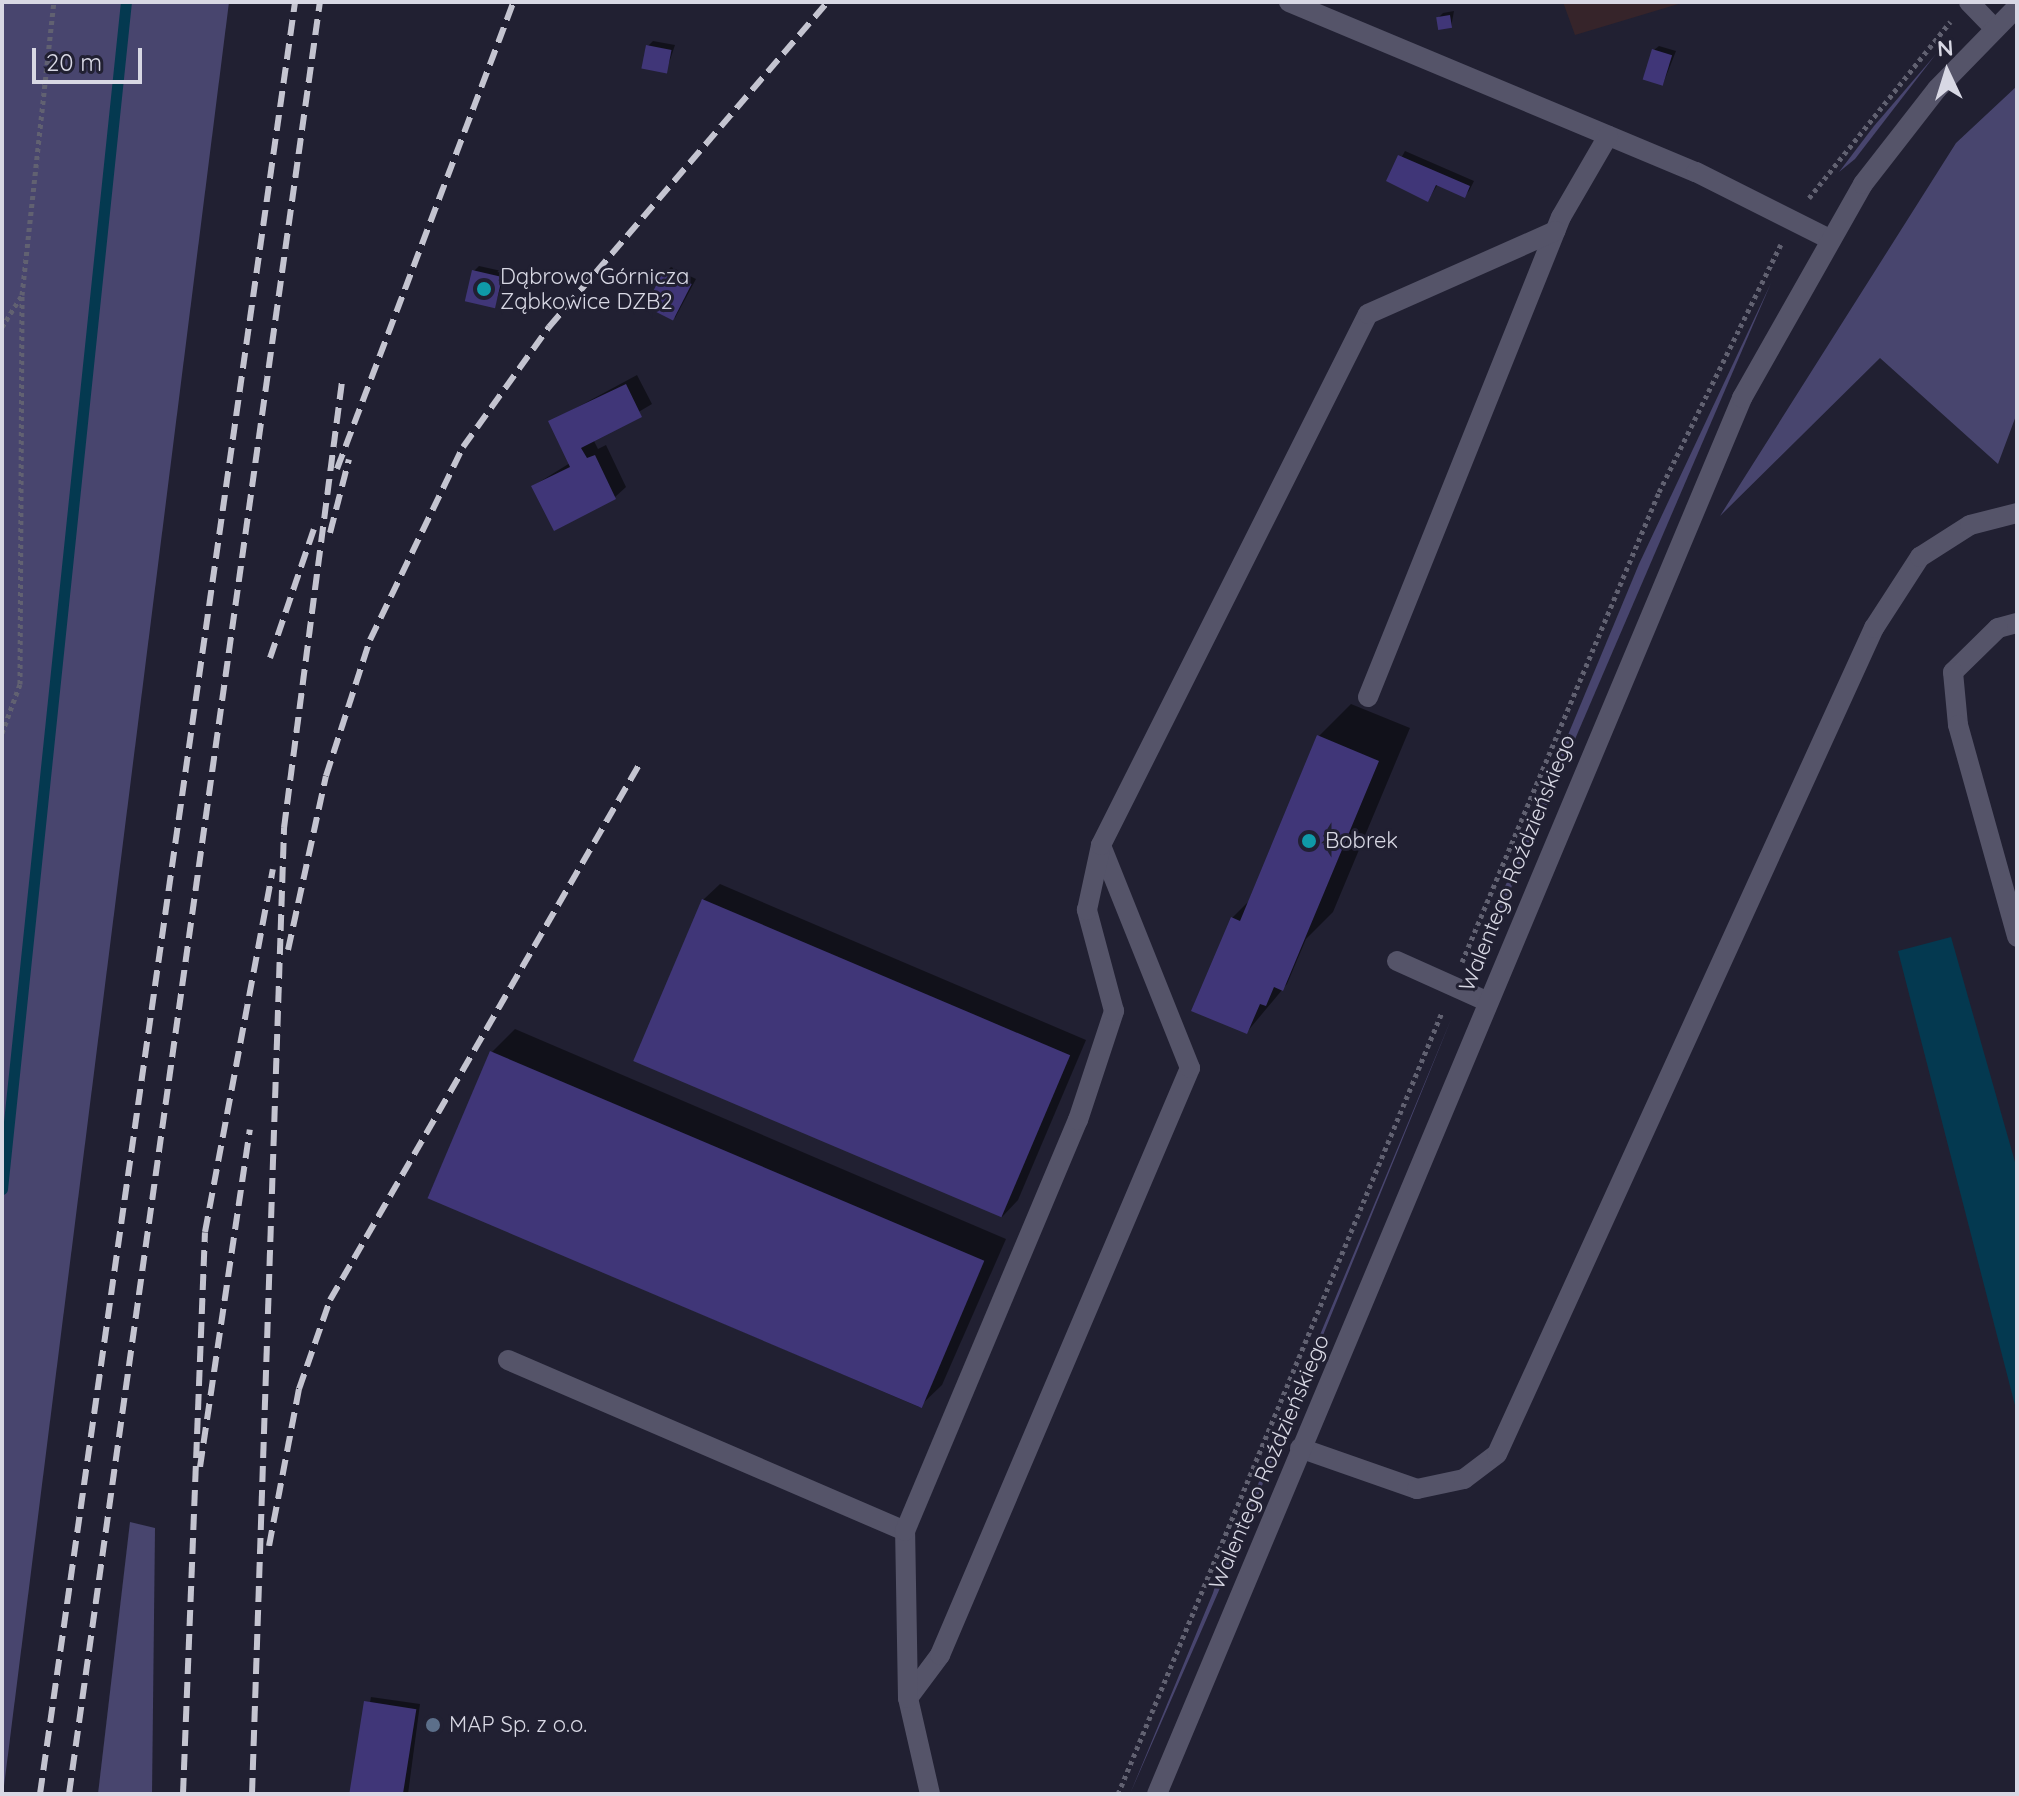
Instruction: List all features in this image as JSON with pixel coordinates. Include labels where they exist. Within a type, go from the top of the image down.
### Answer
[{"type":"street","points":[[1289,2],[1608,136],[1827,238]]},
{"type":"street","points":[[1969,2],[1994,28]]},
{"type":"street","name":"Walentego Roździeńskiego","points":[[1157,1794],[1675,546],[1768,344],[1827,238],[1898,137],[1994,28],[2017,7]]},
{"type":"street","points":[[1368,697],[1555,231],[1608,136]]},
{"type":"street","points":[[930,1794],[908,1698],[905,1531],[1078,1120],[1114,1011],[1087,910],[1101,845],[1368,314],[1555,231]]},
{"type":"street","points":[[1300,1448],[1417,1489],[1464,1479],[1497,1454],[1874,628],[1920,557],[1970,525],[2017,513]]},
{"type":"street","points":[[2017,623],[1998,628],[1953,672],[1958,725],[2017,937]]},
{"type":"street","points":[[908,1698],[940,1655],[1190,1068],[1101,845]]},
{"type":"street","points":[[1397,961],[1486,1001]]},
{"type":"street","points":[[508,1360],[905,1531]]},
{"type":"path","points":[[2,733],[20,684],[22,295],[54,2]]},
{"type":"path","points":[[2,327],[22,295]]},
{"type":"shaded area","points":[[2,2],[229,2],[3,1794],[2,1794]]},
{"type":"shaded area","points":[[1563,2],[1685,2],[1575,35]]},
{"type":"shaded area","points":[[1936,54],[1855,159],[1839,172],[1874,126]]},
{"type":"shaded area","points":[[2017,86],[2017,413],[1998,464],[1880,358],[1720,516],[1956,143]]},
{"type":"shaded area","points":[[1771,283],[1481,958],[1472,966],[1639,564]]},
{"type":"shaded area","points":[[1452,1017],[1242,1535],[1233,1531],[1256,1489]]},
{"type":"shaded area","points":[[130,1522],[155,1528],[152,1794],[98,1794]]},
{"type":"shaded area","points":[[1225,1553],[1234,1556],[1130,1794],[1213,1593]]},
{"type":"water","points":[[1951,937],[2017,1169],[2017,1413],[1898,951]]},
{"type":"building","points":[[1450,15],[1452,28],[1438,30],[1436,17]]},
{"type":"building","points":[[646,45],[672,50],[667,74],[641,69]]},
{"type":"building","points":[[1652,49],[1672,55],[1663,86],[1643,80]]},
{"type":"building","points":[[1398,155],[1470,186],[1465,198],[1436,185],[1428,202],[1386,181]]},
{"type":"building","name":"Dąbrowa Górnicza Ząbkowice DZB2","points":[[472,270],[502,277],[495,308],[465,301]]},
{"type":"building","points":[[664,270],[692,284],[673,321],[645,307]]},
{"type":"building","points":[[626,384],[642,417],[581,448],[587,458],[595,455],[616,499],[554,531],[531,486],[570,467],[548,421]]},
{"type":"building","name":"Bobrek","points":[[1317,735],[1379,761],[1283,991],[1274,987],[1266,1006],[1260,1004],[1247,1034],[1191,1011],[1231,917],[1240,921]]},
{"type":"building","points":[[702,899],[1070,1055],[1001,1217],[633,1061]]},
{"type":"building","points":[[490,1051],[984,1261],[922,1408],[427,1198]]},
{"type":"building","points":[[364,1701],[416,1709],[403,1794],[349,1794]]},
{"type":"waterway","points":[[2,1189],[126,2]]},
{"type":"railway","points":[[40,1794],[295,2]]},
{"type":"railway","points":[[69,1794],[320,2]]},
{"type":"railway","points":[[337,469],[513,2]]},
{"type":"railway","points":[[288,950],[326,776],[370,640],[463,447],[549,327],[828,2]]},
{"type":"railway","points":[[252,1794],[284,828],[342,382]]},
{"type":"railway","points":[[330,533],[349,459]]},
{"type":"railway","points":[[270,658],[314,529]]},
{"type":"railway","points":[[269,1546],[299,1389],[330,1300],[639,765]]},
{"type":"railway","points":[[183,1794],[205,1232],[273,869]]},
{"type":"railway","points":[[200,1467],[250,1130]]},
{"type":"place","name":"Dąbrowa Górnicza Ząbkowice DZB2","points":[[484,289]]},
{"type":"place","name":"Bobrek","points":[[1309,841]]},
{"type":"place","name":"MAP Sp. z o.o.","points":[[433,1725]]}]
